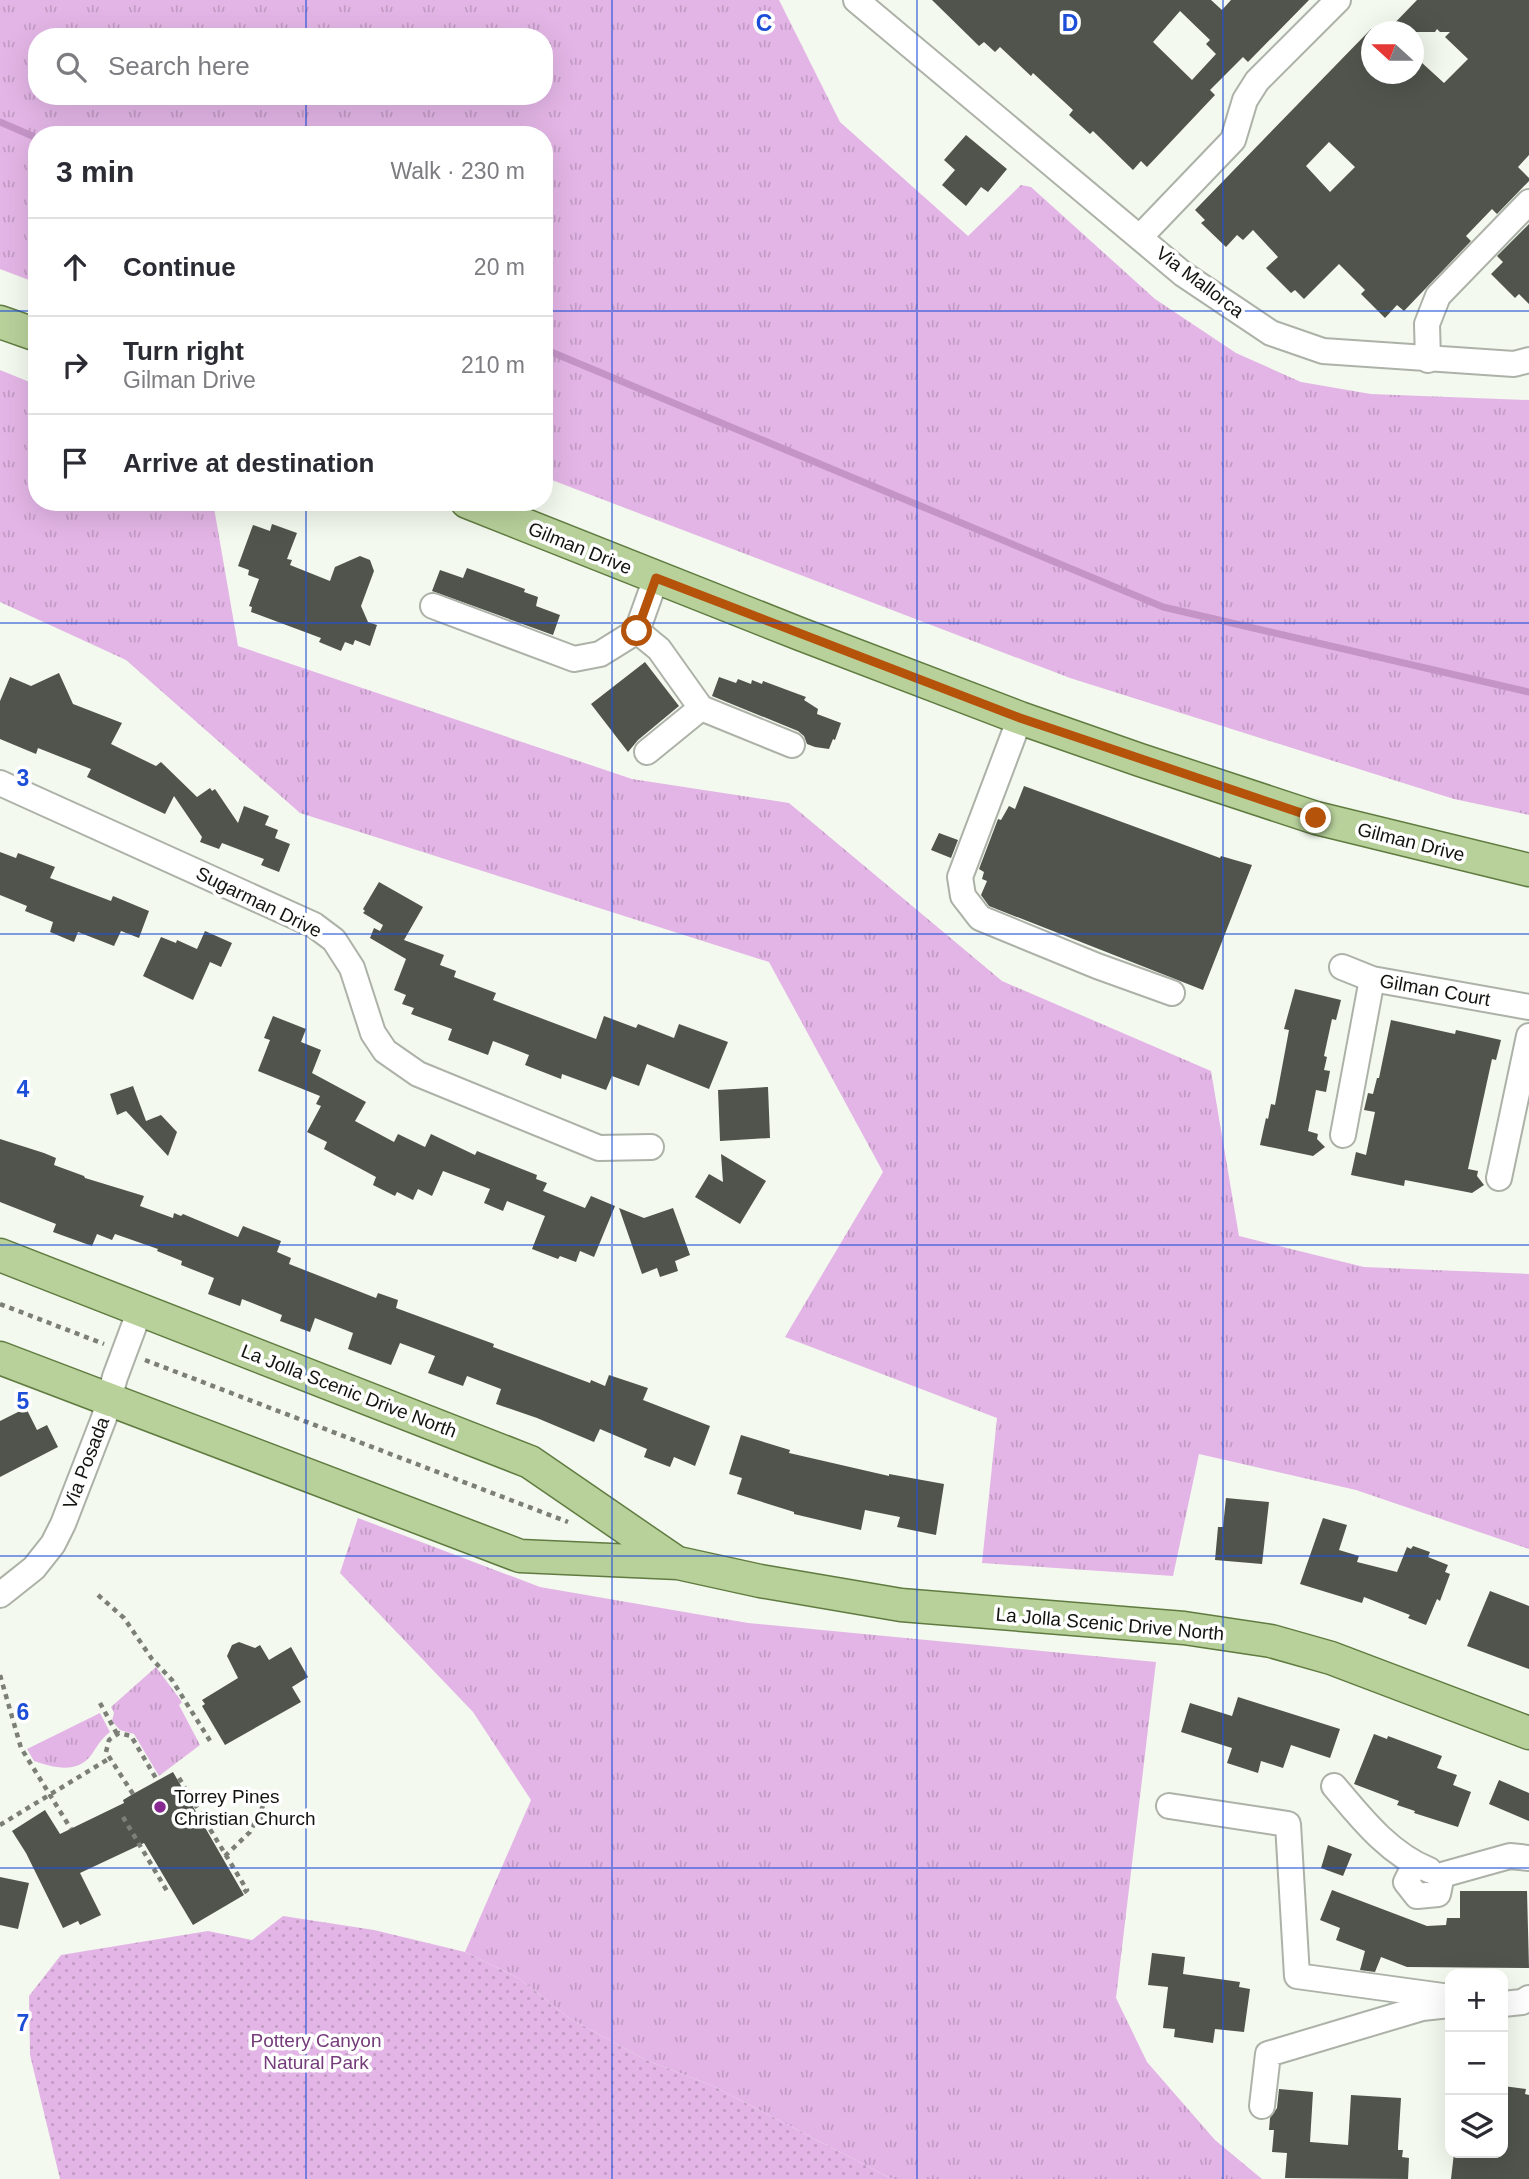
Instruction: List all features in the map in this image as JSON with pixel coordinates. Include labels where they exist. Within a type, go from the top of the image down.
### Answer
[{"type":"main road","points":[[0,321],[28,332]]},
{"type":"main road","name":"Gilman Drive","points":[[489,511],[1020,718],[1292,811],[1454,854],[1529,870]]},
{"type":"main road","name":"La Jolla Scenic Drive North","points":[[0,1255],[530,1462],[678,1563]]},
{"type":"main road","name":"La Jolla Scenic Drive North","points":[[0,1358],[520,1556],[678,1563],[760,1581],[901,1605],[1184,1628],[1270,1641],[1332,1658],[1529,1733]]},
{"type":"street","name":"Via Mallorca","points":[[856,0],[1213,296],[1271,333],[1323,351],[1514,364],[1529,360]]},
{"type":"street","points":[[1140,237],[1233,140],[1245,100],[1257,81],[1338,0]]},
{"type":"street","points":[[1428,360],[1427,324],[1438,296],[1529,202]]},
{"type":"street","points":[[433,606],[574,659],[600,654],[637,631],[656,578]]},
{"type":"street","points":[[637,631],[659,649],[701,708],[792,745]]},
{"type":"street","points":[[647,751],[701,708]]},
{"type":"street","points":[[1020,718],[960,877],[962,896],[979,918],[1172,993]]},
{"type":"street","name":"Sugarman Drive","points":[[0,783],[314,925],[334,940],[352,968],[373,1033],[385,1051],[418,1074],[599,1148],[651,1147]]},
{"type":"street","name":"Gilman Court","points":[[1342,967],[1372,979],[1529,1007]]},
{"type":"street","points":[[1343,1135],[1372,979]]},
{"type":"street","points":[[1499,1178],[1529,1036]]},
{"type":"street","name":"Via Posada","points":[[0,1595],[23,1579],[53,1544],[104,1418],[115,1377],[140,1310]]},
{"type":"street","points":[[1334,1786],[1370,1829],[1415,1864],[1406,1882],[1417,1896],[1438,1894],[1442,1875],[1510,1856],[1529,1858]]},
{"type":"street","points":[[1169,1807],[1289,1824],[1297,1976],[1445,1996]]},
{"type":"street","points":[[1508,2003],[1522,2002],[1529,1998]]},
{"type":"street","points":[[1262,2106],[1268,2054],[1370,2022],[1422,2008],[1445,2006]]},
{"type":"path","points":[[0,1304],[102,1343]]},
{"type":"path","points":[[143,1359],[578,1526]]},
{"type":"path","points":[[98,1595],[124,1618],[152,1658],[172,1680],[212,1744]]},
{"type":"path","points":[[0,1675],[21,1748],[71,1829]]},
{"type":"path","points":[[100,1703],[117,1734]]},
{"type":"path","points":[[133,1794],[106,1752],[109,1740],[117,1734],[131,1736],[157,1780]]},
{"type":"path","points":[[0,1825],[110,1758]]},
{"type":"path","points":[[179,1778],[247,1890],[243,1893]]},
{"type":"path","points":[[225,1856],[243,1840],[259,1818],[270,1792]]},
{"type":"path","points":[[123,1817],[167,1891],[170,1889]]},
{"type":"path","points":[[259,1818],[276,1824]]},
{"type":"green space","points":[[0,0],[779,0],[840,122],[968,236],[1021,185],[1031,187],[1155,299],[1236,353],[1301,382],[1371,394],[1529,400],[1529,815],[1454,799],[1070,678],[553,480],[553,126],[28,126],[28,280],[0,269]]},
{"type":"green space","points":[[0,370],[28,381],[28,511],[215,511],[238,646],[632,779],[789,803],[1002,981],[1211,1071],[1239,1236],[1364,1267],[1529,1274],[1529,1549],[1356,1490],[1199,1454],[1173,1576],[982,1563],[997,1418],[785,1337],[883,1172],[769,962],[300,813],[126,660],[0,602]]},
{"type":"green space","points":[[358,1518],[540,1587],[748,1623],[1156,1662],[1116,1998],[1147,2062],[1215,2140],[1262,2179],[892,2179],[713,2086],[646,2060],[569,2018],[520,1979],[465,1952],[531,1800],[473,1712],[340,1573]]},
{"type":"green space","points":[[156,1667],[182,1702],[179,1705],[200,1745],[159,1776],[134,1734],[120,1730],[112,1721],[114,1713],[111,1707]]},
{"type":"green space","points":[[100,1713],[110,1732],[80,1765],[65,1768],[34,1761],[27,1749]]},
{"type":"green space","name":"Pottery Canyon Natural Park","points":[[283,1916],[374,1930],[465,1952],[520,1979],[569,2018],[646,2060],[713,2086],[892,2179],[60,2179],[30,2055],[29,1996],[61,1955],[208,1931],[252,1940]]},
{"type":"building","points":[[932,0],[1211,0],[1222,10],[1231,0],[1309,0],[1248,62],[1243,57],[1210,90],[1215,95],[1147,167],[1141,161],[1133,170],[1093,131],[1090,134],[1069,115],[1073,110],[1033,73],[1031,76],[1000,47],[995,52],[984,42],[979,46]],"holes":[[[1180,11],[1210,40],[1206,44],[1216,54],[1192,80],[1153,42]]]},
{"type":"building","points":[[1417,0],[1529,0],[1529,155],[1518,167],[1529,181],[1497,214],[1492,209],[1466,236],[1471,241],[1404,311],[1397,305],[1385,318],[1361,294],[1365,290],[1339,264],[1304,299],[1295,290],[1291,293],[1266,268],[1278,257],[1253,230],[1243,240],[1237,235],[1226,247],[1201,223],[1205,220],[1195,210],[1361,39],[1361,84],[1424,84],[1424,65],[1444,83],[1468,59],[1445,37],[1450,32],[1440,32],[1437,29],[1435,32],[1424,32],[1424,21],[1397,21]],"holes":[[[1329,142],[1355,167],[1330,192],[1306,166]]]},
{"type":"building","points":[[966,135],[1007,169],[988,192],[981,187],[966,206],[942,185],[955,170],[944,160]]},
{"type":"building","points":[[1529,224],[1529,304],[1519,294],[1515,298],[1491,274],[1503,262],[1497,256]]},
{"type":"building","points":[[272,524],[297,533],[287,559],[292,560],[290,565],[330,581],[335,567],[360,556],[370,560],[374,571],[361,606],[368,622],[377,625],[370,646],[355,640],[353,645],[345,642],[341,651],[319,642],[321,638],[251,612],[252,607],[249,606],[259,579],[248,575],[249,570],[238,566],[253,525],[270,531]]},
{"type":"building","points":[[467,568],[525,589],[524,592],[538,597],[536,606],[560,615],[553,635],[432,591],[440,570],[463,578]]},
{"type":"building","points":[[645,662],[679,706],[638,740],[628,752],[591,704]]},
{"type":"building","points":[[59,673],[73,704],[122,723],[111,744],[156,766],[161,762],[197,797],[210,788],[212,791],[215,789],[238,823],[244,806],[269,816],[265,825],[278,830],[275,838],[290,844],[279,872],[261,865],[264,859],[222,843],[219,849],[200,842],[202,837],[174,796],[165,814],[87,777],[91,769],[38,748],[36,754],[0,739],[0,701],[10,677],[31,686]]},
{"type":"building","points":[[719,677],[736,683],[738,679],[751,684],[752,680],[762,684],[763,681],[806,697],[804,700],[818,709],[817,714],[841,723],[835,740],[833,739],[829,749],[815,747],[807,744],[798,731],[712,696]]},
{"type":"building","points":[[1024,786],[1220,858],[1221,856],[1252,865],[1203,990],[989,906],[981,895],[987,881],[982,879],[984,872],[979,869],[998,819],[1001,820],[1009,806],[1015,809]]},
{"type":"building","points":[[939,833],[958,840],[951,858],[931,850]]},
{"type":"building","points":[[0,852],[16,858],[18,853],[55,867],[50,878],[111,901],[113,896],[149,911],[139,938],[121,931],[114,946],[78,932],[74,942],[50,932],[53,922],[25,911],[27,906],[0,895]]},
{"type":"building","points":[[379,882],[423,907],[404,940],[444,955],[440,965],[456,971],[454,977],[496,993],[493,1000],[596,1039],[604,1016],[636,1028],[638,1024],[674,1038],[679,1024],[728,1042],[709,1089],[647,1064],[639,1086],[612,1076],[606,1090],[562,1074],[561,1079],[525,1065],[529,1055],[493,1041],[488,1055],[448,1040],[452,1029],[411,1014],[414,1008],[402,1004],[406,995],[394,990],[406,959],[370,938],[374,928],[380,931],[383,925],[363,913],[363,909]]},
{"type":"building","points":[[205,931],[232,943],[221,967],[210,962],[193,1000],[143,976],[161,937],[176,943],[177,940],[197,949]]},
{"type":"building","points":[[1295,989],[1341,1000],[1336,1020],[1332,1019],[1324,1056],[1327,1057],[1324,1070],[1330,1071],[1326,1092],[1316,1090],[1308,1131],[1318,1134],[1317,1139],[1325,1147],[1313,1156],[1260,1145],[1271,1104],[1275,1105],[1289,1030],[1284,1029]]},
{"type":"building","points":[[273,1016],[306,1029],[301,1042],[321,1050],[312,1073],[366,1102],[355,1121],[394,1142],[398,1134],[425,1147],[431,1134],[475,1155],[477,1151],[537,1175],[536,1179],[547,1183],[543,1191],[585,1208],[591,1196],[615,1206],[594,1257],[580,1251],[576,1262],[560,1256],[558,1259],[532,1249],[545,1216],[507,1201],[503,1211],[484,1203],[490,1189],[443,1171],[432,1196],[418,1189],[413,1200],[397,1192],[395,1196],[373,1185],[376,1177],[324,1149],[327,1142],[307,1132],[321,1106],[316,1104],[320,1096],[258,1071],[270,1040],[264,1038]]},
{"type":"building","points":[[1391,1020],[1455,1034],[1456,1030],[1501,1040],[1496,1060],[1492,1059],[1468,1169],[1478,1171],[1477,1176],[1484,1185],[1472,1193],[1405,1180],[1404,1186],[1351,1175],[1356,1152],[1366,1155],[1375,1112],[1364,1110],[1368,1093],[1373,1094],[1379,1078]]},
{"type":"building","points":[[133,1086],[146,1121],[161,1115],[177,1132],[168,1156],[126,1111],[117,1115],[110,1094]]},
{"type":"building","points":[[768,1087],[770,1138],[720,1141],[718,1090]]},
{"type":"building","points":[[0,1139],[56,1158],[54,1165],[85,1178],[144,1196],[140,1206],[173,1218],[174,1213],[181,1216],[183,1214],[238,1237],[243,1226],[281,1241],[277,1252],[291,1258],[289,1264],[376,1298],[378,1293],[398,1300],[396,1308],[494,1344],[493,1347],[590,1383],[591,1380],[605,1386],[609,1375],[648,1388],[643,1400],[710,1426],[695,1466],[674,1457],[670,1467],[644,1457],[647,1449],[600,1429],[594,1442],[496,1404],[501,1389],[467,1376],[463,1386],[428,1373],[435,1356],[400,1343],[391,1365],[348,1349],[353,1333],[315,1318],[310,1332],[280,1321],[282,1315],[242,1299],[240,1306],[208,1294],[214,1278],[181,1265],[182,1261],[157,1251],[158,1249],[115,1234],[112,1240],[97,1234],[92,1246],[53,1232],[56,1224],[0,1202]]},
{"type":"building","points":[[721,1154],[766,1181],[740,1224],[695,1197],[709,1174],[723,1182]]},
{"type":"building","points":[[619,1208],[644,1218],[673,1208],[690,1255],[675,1261],[678,1271],[660,1277],[657,1268],[642,1274]]},
{"type":"building","points":[[26,1408],[37,1430],[47,1425],[58,1447],[0,1477],[0,1421]]},
{"type":"building","points":[[741,1435],[790,1450],[789,1453],[889,1476],[944,1484],[936,1535],[897,1527],[900,1517],[865,1510],[861,1530],[794,1514],[737,1494],[742,1478],[729,1474]]},
{"type":"building","points":[[1226,1498],[1269,1502],[1262,1564],[1215,1560],[1218,1527],[1223,1527]]},
{"type":"building","points":[[1323,1518],[1347,1525],[1339,1550],[1359,1556],[1357,1562],[1397,1572],[1407,1547],[1411,1549],[1413,1546],[1430,1552],[1428,1557],[1448,1565],[1445,1572],[1450,1574],[1440,1601],[1437,1599],[1426,1625],[1408,1618],[1410,1615],[1364,1597],[1362,1603],[1300,1584]]},
{"type":"building","points":[[1490,1591],[1529,1606],[1529,1669],[1467,1646]]},
{"type":"building","points":[[239,1642],[255,1648],[260,1645],[269,1660],[291,1647],[308,1677],[292,1687],[301,1702],[225,1745],[202,1706],[205,1704],[202,1700],[238,1678],[227,1656],[232,1645]]},
{"type":"building","points":[[1238,1697],[1340,1729],[1330,1758],[1291,1745],[1283,1768],[1261,1761],[1258,1773],[1227,1763],[1232,1748],[1181,1732],[1190,1703],[1232,1716]]},
{"type":"building","points":[[1374,1734],[1387,1739],[1388,1736],[1442,1756],[1437,1768],[1457,1775],[1453,1785],[1471,1792],[1458,1827],[1414,1813],[1415,1811],[1397,1805],[1399,1801],[1354,1784]]},
{"type":"building","points":[[173,1772],[244,1895],[193,1925],[144,1843],[80,1873],[101,1915],[80,1925],[78,1921],[63,1928],[26,1853],[12,1831],[45,1810],[60,1834],[124,1803],[123,1800]]},
{"type":"building","points":[[1499,1780],[1529,1793],[1529,1821],[1489,1804]]},
{"type":"building","points":[[1328,1845],[1352,1854],[1343,1876],[1321,1868]]},
{"type":"building","points":[[0,1877],[29,1883],[18,1929],[0,1925]]},
{"type":"building","points":[[1332,1890],[1427,1926],[1446,1925],[1447,1918],[1460,1918],[1460,1891],[1527,1891],[1529,1968],[1407,1967],[1381,1957],[1375,1972],[1360,1970],[1365,1951],[1336,1940],[1340,1928],[1320,1920]]},
{"type":"building","points":[[1152,1953],[1185,1957],[1183,1974],[1240,1982],[1239,1987],[1250,1989],[1244,2032],[1215,2029],[1213,2043],[1174,2037],[1175,2029],[1163,2028],[1168,1987],[1148,1985]]},
{"type":"building","points":[[1508,2087],[1526,2089],[1525,2094],[1529,2095],[1529,2179],[1451,2179],[1453,2158],[1508,2158]]},
{"type":"building","points":[[1279,2089],[1313,2092],[1310,2142],[1348,2145],[1351,2095],[1401,2098],[1398,2150],[1403,2150],[1402,2157],[1409,2158],[1408,2179],[1285,2178],[1287,2153],[1272,2152],[1274,2130],[1269,2130],[1270,2118],[1277,2108]]},
{"type":"waterway","points":[[0,122],[28,134]]},
{"type":"waterway","points":[[553,353],[1163,607],[1529,692]]},
{"type":"place","name":"Torrey Pines Christian Church","points":[[160,1807]]},
{"type":"route","points":[[637,631],[656,578],[1020,718],[1316,818]]}]
